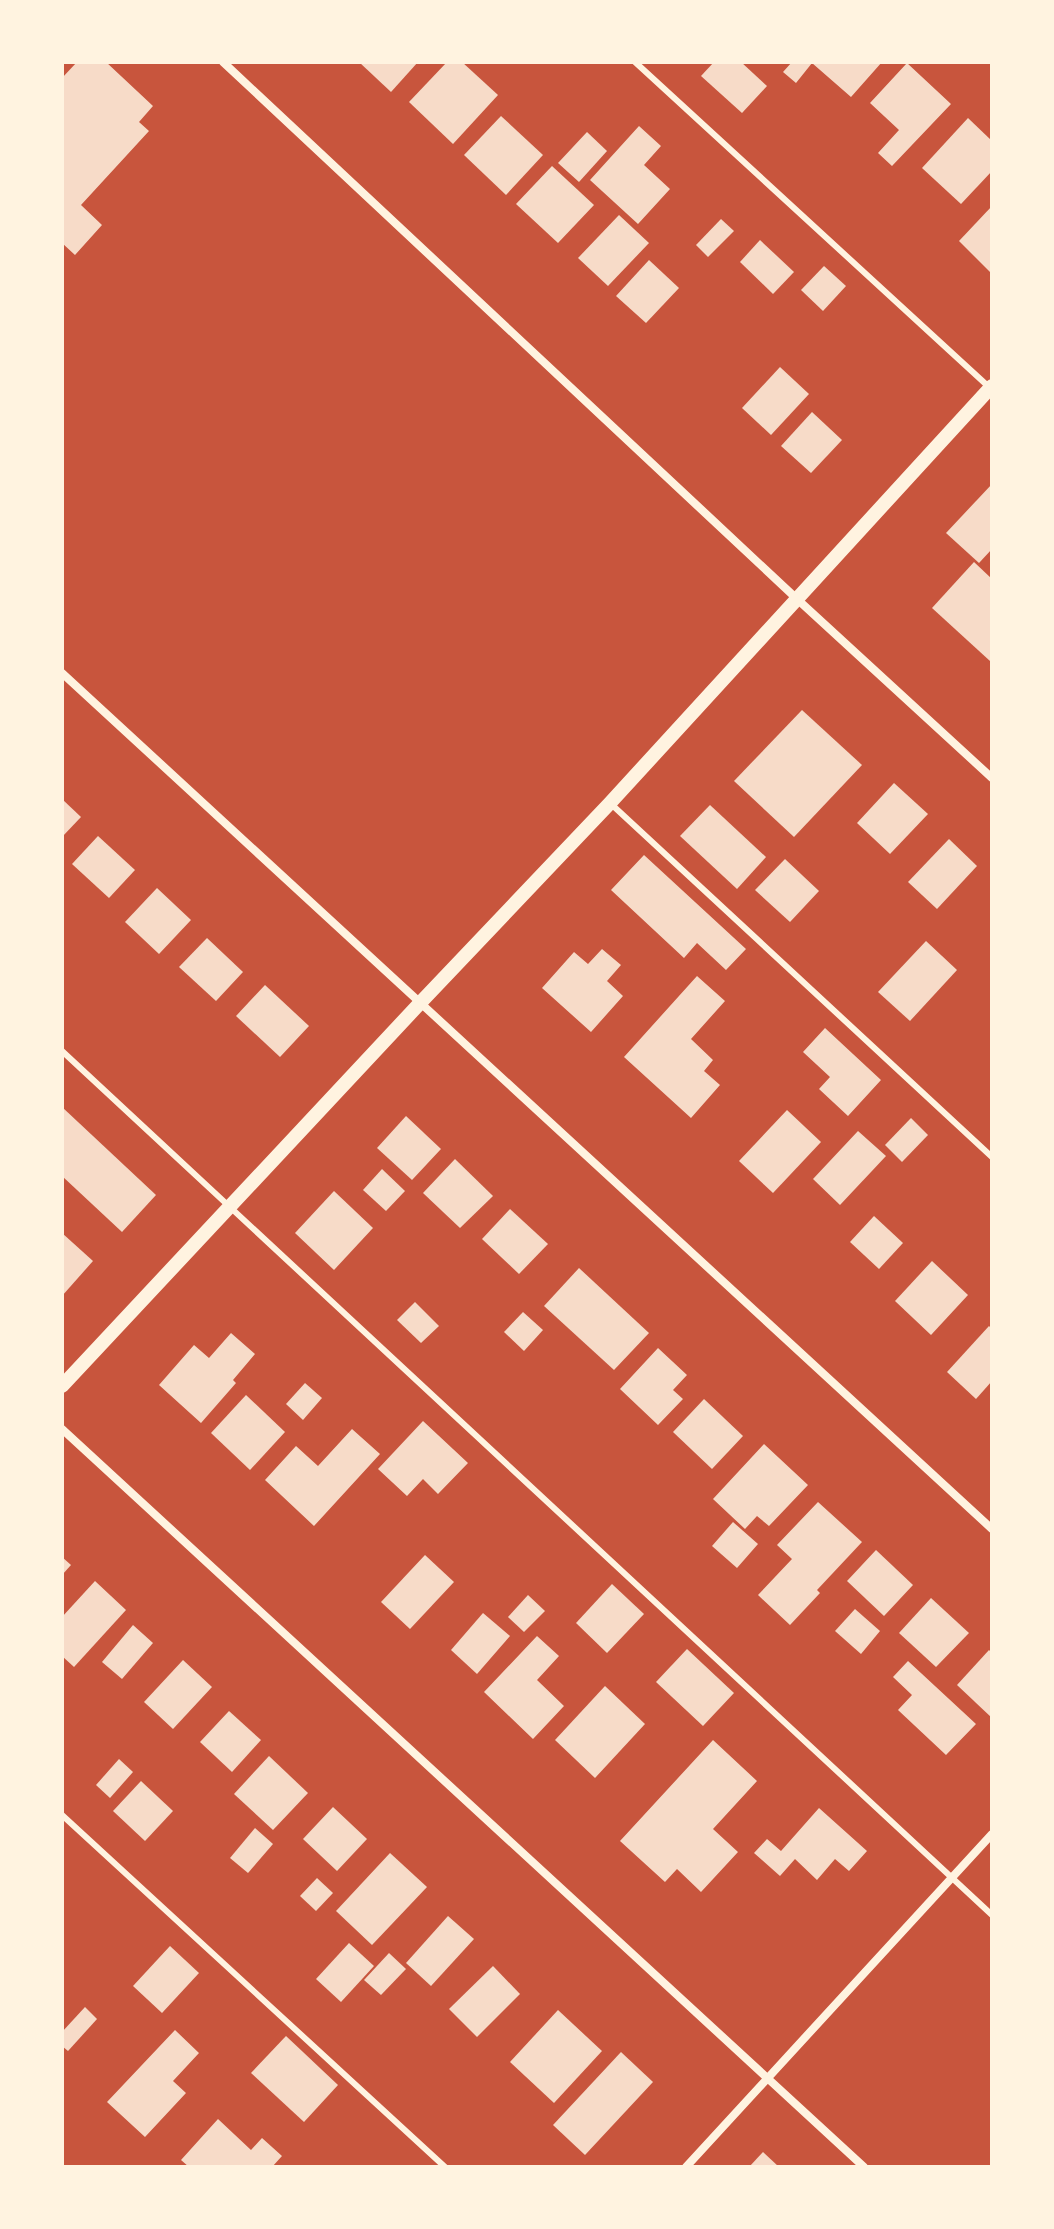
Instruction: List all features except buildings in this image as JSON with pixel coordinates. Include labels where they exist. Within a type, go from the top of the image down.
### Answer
[{"type":"street","points":[[223,62],[992,778]]},
{"type":"street","points":[[62,1386],[610,803],[991,388]]},
{"type":"street","points":[[62,673],[992,1529]]},
{"type":"street","points":[[62,1429],[864,2167]]},
{"type":"street","points":[[686,2167],[992,1834]]},
{"type":"lane","points":[[635,62],[991,388]]},
{"type":"lane","points":[[610,803],[992,1157]]},
{"type":"lane","points":[[62,1051],[992,1915]]},
{"type":"lane","points":[[62,1815],[445,2167]]}]
